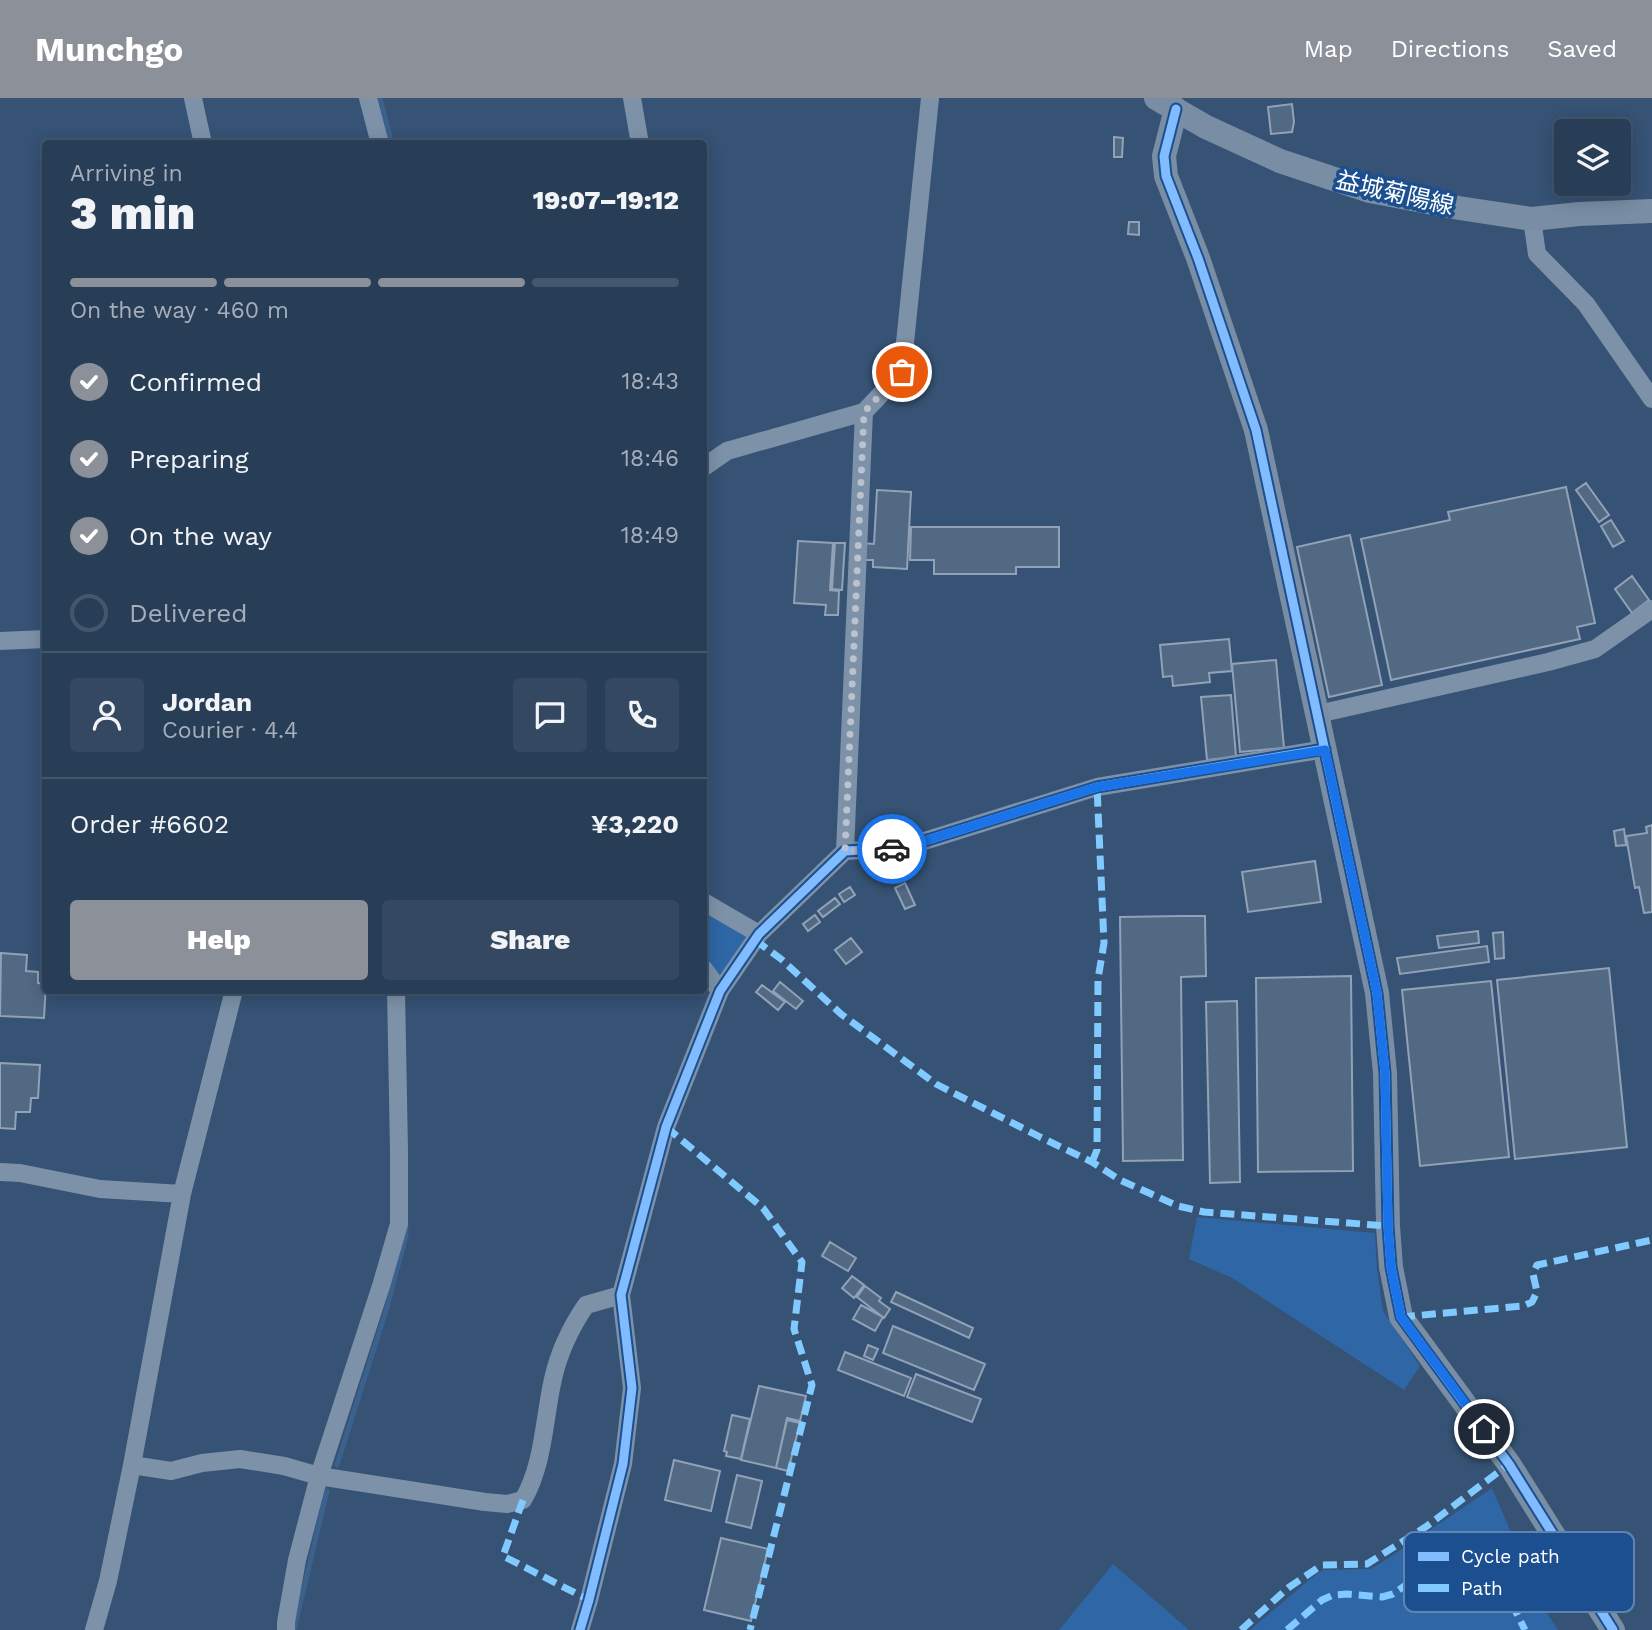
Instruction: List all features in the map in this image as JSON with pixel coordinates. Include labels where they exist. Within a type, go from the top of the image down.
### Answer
[{"type":"street","points":[[193,98],[202,140]]},
{"type":"street","points":[[368,98],[379,140]]},
{"type":"street","points":[[632,98],[639,140]]},
{"type":"street","points":[[707,465],[727,451],[864,412],[902,372],[930,98]]},
{"type":"street","points":[[1173,104],[1164,156],[1166,176],[1198,258],[1256,430],[1377,993],[1385,1073],[1391,1267],[1401,1317],[1509,1465],[1551,1532]]},
{"type":"street","name":"益城菊陽線","points":[[1173,104],[1206,127],[1280,162],[1370,191],[1532,219],[1652,211]]},
{"type":"street","points":[[1532,219],[1537,254],[1586,304],[1652,399]]},
{"type":"street","points":[[845,851],[864,412]]},
{"type":"street","points":[[1318,714],[1595,649],[1652,609]]},
{"type":"street","points":[[0,641],[42,639]]},
{"type":"street","points":[[580,1630],[623,1464],[632,1388],[621,1295],[666,1127],[720,991],[759,934],[845,851],[902,848],[1097,787],[1325,750]]},
{"type":"street","points":[[707,903],[759,934]]},
{"type":"street","points":[[707,973],[720,991]]},
{"type":"street","points":[[94,1630],[132,1465],[182,1194],[233,994]]},
{"type":"street","points":[[286,1630],[297,1560],[319,1476],[399,1224],[396,994]]},
{"type":"street","points":[[0,1172],[20,1173],[100,1189],[182,1194]]},
{"type":"street","points":[[132,1465],[172,1471],[202,1463],[240,1459],[284,1466],[319,1476],[485,1503],[507,1504],[523,1500],[530,1487],[539,1455],[553,1377],[575,1320],[586,1305],[621,1295]]},
{"type":"street","points":[[1602,1612],[1613,1630]]},
{"type":"shaded area","points":[[707,910],[753,937],[723,978],[711,970],[707,962]]},
{"type":"shaded area","points":[[1197,1217],[1375,1233],[1383,1311],[1420,1366],[1404,1390],[1232,1278],[1189,1259]]},
{"type":"shaded area","points":[[1492,1488],[1511,1532],[1427,1532]]},
{"type":"shaded area","points":[[1404,1547],[1404,1612],[1546,1612],[1558,1630],[1250,1630],[1323,1570],[1369,1569]]},
{"type":"shaded area","points":[[1113,1564],[1189,1630],[1059,1630]]},
{"type":"building","points":[[1292,104],[1292,132],[1271,134],[1268,107]]},
{"type":"building","points":[[1114,137],[1123,138],[1122,157],[1114,157]]},
{"type":"building","points":[[1129,222],[1139,222],[1139,235],[1128,234]]},
{"type":"building","points":[[1586,483],[1609,515],[1599,522],[1576,490]]},
{"type":"building","points":[[1566,487],[1595,623],[1577,627],[1580,639],[1391,680],[1361,539],[1450,520],[1448,512]]},
{"type":"building","points":[[877,490],[911,492],[907,569],[873,567],[873,560],[861,560],[862,543],[874,544]]},
{"type":"building","points":[[1611,520],[1624,541],[1613,547],[1601,526]]},
{"type":"building","points":[[911,527],[1059,527],[1059,567],[1016,567],[1016,574],[934,574],[934,560],[910,560]]},
{"type":"building","points":[[1350,535],[1382,685],[1329,697],[1297,547]]},
{"type":"building","points":[[798,541],[833,543],[830,590],[839,591],[838,615],[825,615],[826,605],[794,603]]},
{"type":"building","points":[[835,543],[845,543],[842,590],[832,589]]},
{"type":"building","points":[[1632,576],[1649,600],[1632,613],[1615,589]]},
{"type":"building","points":[[1229,639],[1232,671],[1209,673],[1210,682],[1173,686],[1172,676],[1163,677],[1160,645]]},
{"type":"building","points":[[1276,660],[1284,748],[1240,752],[1232,664]]},
{"type":"building","points":[[1231,695],[1236,757],[1207,760],[1201,697]]},
{"type":"building","points":[[1652,825],[1652,912],[1644,913],[1639,887],[1635,888],[1626,836],[1647,833],[1646,827]]},
{"type":"building","points":[[1624,829],[1626,845],[1616,846],[1614,831]]},
{"type":"building","points":[[1315,861],[1321,902],[1248,912],[1242,872]]},
{"type":"building","points":[[905,883],[915,905],[905,909],[895,888]]},
{"type":"building","points":[[850,887],[855,895],[844,902],[839,894]]},
{"type":"building","points":[[835,898],[840,904],[823,917],[818,911]]},
{"type":"building","points":[[815,915],[820,922],[808,931],[803,924]]},
{"type":"building","points":[[1205,916],[1206,976],[1181,977],[1183,1160],[1123,1161],[1120,917]]},
{"type":"building","points":[[1478,931],[1479,943],[1439,948],[1437,936]]},
{"type":"building","points":[[1503,932],[1504,958],[1495,959],[1493,933]]},
{"type":"building","points":[[851,938],[862,952],[846,964],[835,950]]},
{"type":"building","points":[[1487,946],[1489,962],[1400,974],[1397,958]]},
{"type":"building","points":[[1,953],[27,955],[26,971],[38,972],[38,983],[42,984],[42,994],[45,994],[44,1018],[0,1016]]},
{"type":"building","points":[[1609,968],[1627,1147],[1515,1159],[1497,980]]},
{"type":"building","points":[[1351,976],[1353,1171],[1258,1172],[1256,978]]},
{"type":"building","points":[[1491,981],[1509,1157],[1420,1166],[1402,990]]},
{"type":"building","points":[[780,982],[803,1001],[796,1009],[773,991]]},
{"type":"building","points":[[762,985],[785,1002],[778,1010],[756,992]]},
{"type":"building","points":[[1237,1001],[1240,1182],[1210,1183],[1206,1002]]},
{"type":"building","points":[[0,1063],[40,1065],[38,1098],[31,1098],[30,1112],[16,1112],[15,1129],[0,1128]]},
{"type":"building","points":[[830,1242],[856,1258],[848,1271],[822,1256]]},
{"type":"building","points":[[852,1276],[864,1285],[854,1298],[842,1288]]},
{"type":"building","points":[[865,1286],[890,1309],[884,1318],[857,1297]]},
{"type":"building","points":[[896,1292],[973,1328],[969,1338],[891,1302]]},
{"type":"building","points":[[861,1305],[883,1317],[875,1331],[853,1319]]},
{"type":"building","points":[[893,1326],[985,1364],[974,1390],[883,1353]]},
{"type":"building","points":[[868,1345],[878,1349],[873,1360],[864,1356]]},
{"type":"building","points":[[845,1352],[911,1378],[904,1396],[838,1370]]},
{"type":"building","points":[[916,1374],[981,1399],[972,1422],[907,1397]]},
{"type":"building","points":[[759,1386],[806,1396],[800,1421],[787,1418],[776,1468],[741,1460]]},
{"type":"building","points":[[732,1415],[750,1419],[741,1459],[726,1456],[727,1452],[724,1451]]},
{"type":"building","points":[[787,1420],[800,1423],[788,1471],[776,1468]]},
{"type":"building","points":[[674,1460],[720,1471],[711,1511],[665,1500]]},
{"type":"building","points":[[737,1475],[762,1481],[751,1528],[726,1522]]},
{"type":"building","points":[[721,1538],[768,1549],[751,1621],[704,1610]]},
{"type":"waterway","points":[[380,98],[391,140]]},
{"type":"waterway","points":[[337,1465],[386,1311],[406,1227]]},
{"type":"waterway","points":[[294,1630],[327,1491]]},
{"type":"marked path","points":[[1092,1162],[1097,1150],[1098,979],[1104,943],[1097,787]]},
{"type":"marked path","points":[[755,940],[781,959],[841,1014],[936,1084],[1092,1162],[1120,1180],[1178,1206],[1204,1212],[1388,1226]]},
{"type":"marked path","points":[[666,1127],[763,1208],[802,1262],[794,1329],[812,1385],[750,1630]]},
{"type":"marked path","points":[[1401,1317],[1523,1306],[1532,1302],[1537,1292],[1533,1274],[1537,1265],[1652,1240]]},
{"type":"marked path","points":[[1418,1532],[1509,1464]]},
{"type":"marked path","points":[[523,1500],[503,1556],[589,1600]]},
{"type":"marked path","points":[[1241,1630],[1288,1588],[1322,1565],[1367,1564],[1404,1541]]},
{"type":"marked path","points":[[1287,1630],[1322,1600],[1333,1595],[1382,1597],[1393,1594],[1404,1586]]},
{"type":"marked path","points":[[1516,1612],[1525,1630]]},
{"type":"cycle path","points":[[1176,109],[1164,156],[1166,176],[1198,258],[1256,430],[1377,993],[1385,1073],[1391,1267],[1401,1317],[1509,1464],[1552,1532]]},
{"type":"cycle path","points":[[580,1630],[623,1464],[632,1388],[621,1295],[666,1127],[720,991],[759,934],[845,851],[902,848],[1097,787],[1325,749]]},
{"type":"cycle path","points":[[1602,1612],[1613,1630]]},
{"type":"way so far","points":[[892,849],[845,851],[864,412],[902,372]]},
{"type":"route","points":[[892,849],[1097,787],[1325,750],[1377,993],[1385,1073],[1391,1267],[1401,1317],[1484,1429]]}]
